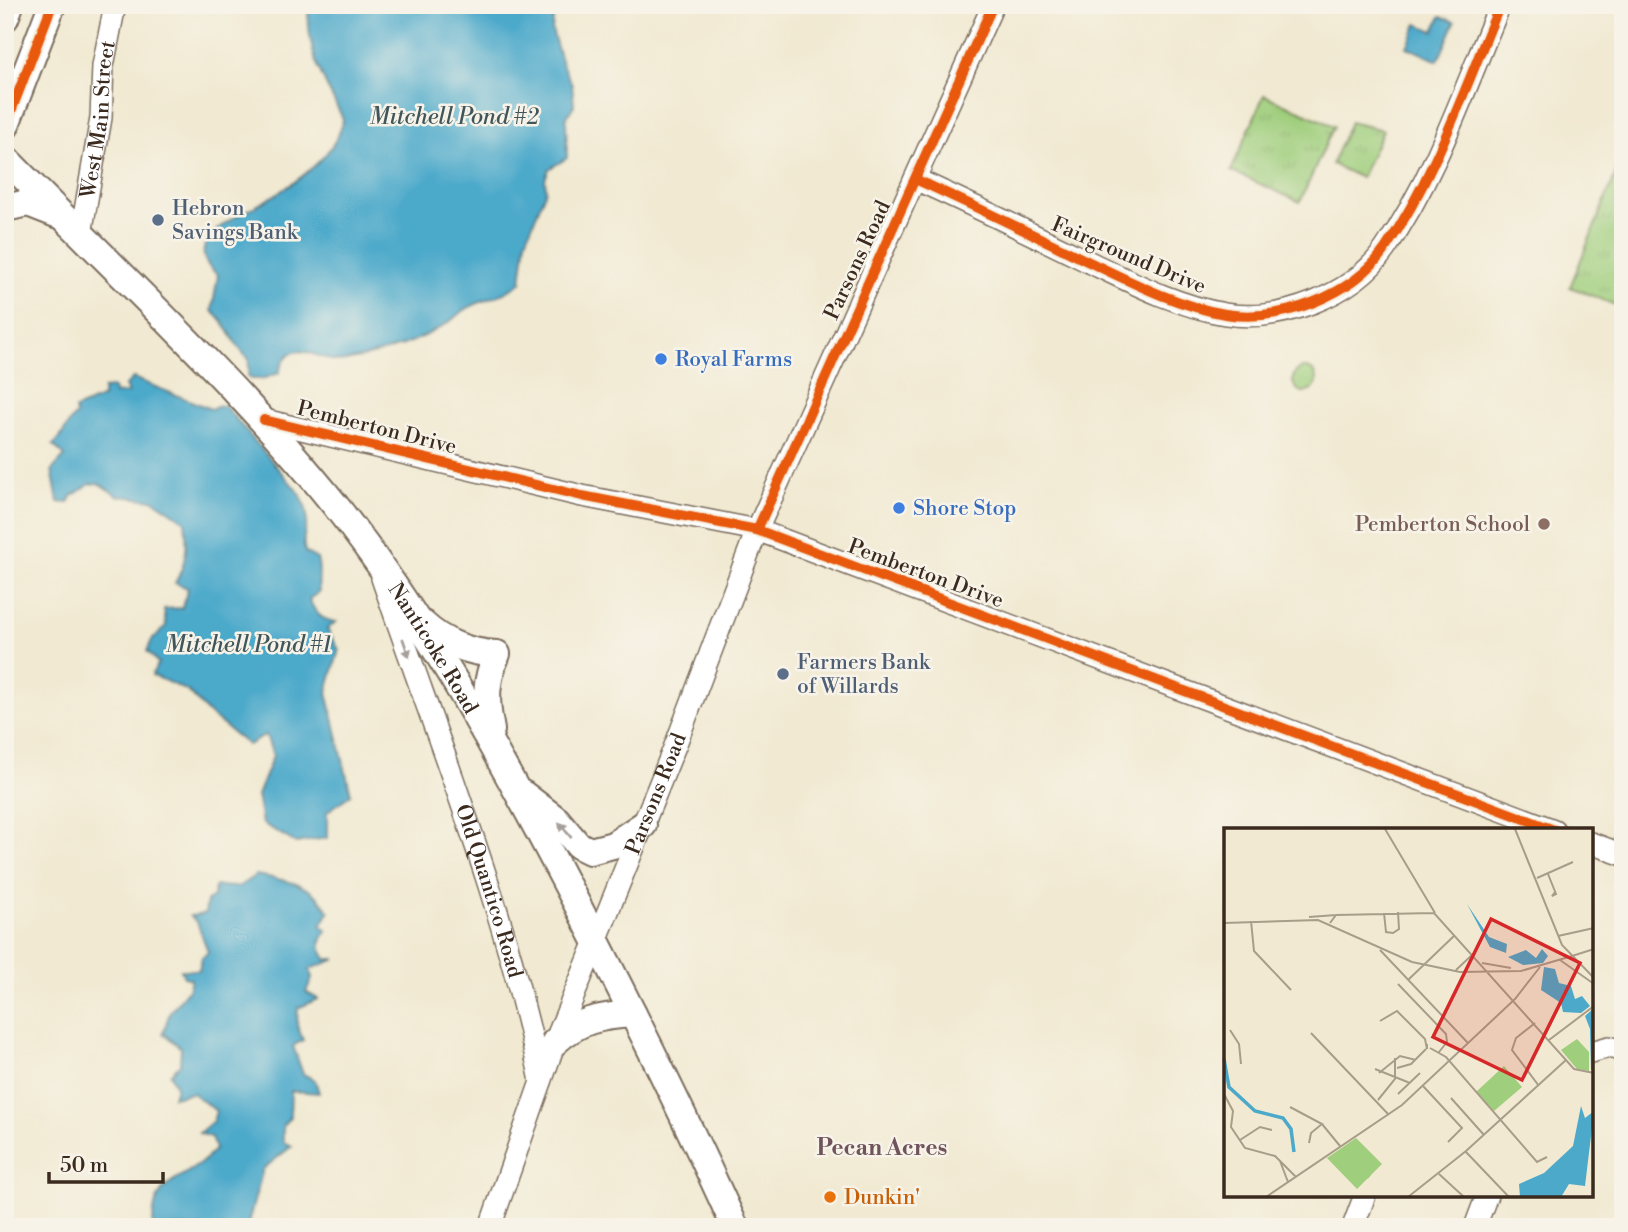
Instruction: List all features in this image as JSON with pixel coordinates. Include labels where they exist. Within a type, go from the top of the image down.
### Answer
[{"type":"main road","points":[[5,18],[10,5]]},
{"type":"main road","points":[[5,127],[52,5]]},
{"type":"main road","name":"Nanticoke Road","points":[[5,158],[166,316],[264,420],[336,507],[415,617],[494,749],[595,940],[735,1227]]},
{"type":"main road","points":[[5,208],[28,202],[72,225]]},
{"type":"main road","points":[[415,617],[435,635],[457,646],[478,653],[497,654],[487,677],[485,700],[494,749]]},
{"type":"main road","points":[[515,788],[557,820],[578,845],[590,851],[613,845],[643,825]]},
{"type":"main road","points":[[555,1042],[568,1029],[586,1021],[632,1014]]},
{"type":"street","name":"West Main Street","points":[[72,225],[101,118],[103,66],[115,5]]},
{"type":"street","name":"Parsons Road","points":[[541,1082],[757,530],[993,5]]},
{"type":"street","name":"Fairground Drive","points":[[915,179],[1124,278],[1192,307],[1228,314],[1275,313],[1313,301],[1348,285],[1383,251],[1421,190],[1500,5]]},
{"type":"street","name":"Pemberton Drive","points":[[264,420],[582,496],[757,530],[1504,821],[1543,828]]},
{"type":"street","name":"Old Quantico Road","points":[[375,560],[508,951],[541,1082]]},
{"type":"street","points":[[1593,844],[1623,855]]},
{"type":"street","points":[[1593,1051],[1609,1047],[1623,1051]]},
{"type":"street","points":[[489,1227],[541,1082]]},
{"type":"street","points":[[1353,1227],[1364,1197]]},
{"type":"street","points":[[1475,1227],[1485,1197]]},
{"type":"green space","points":[[1264,95],[1334,126],[1300,202],[1231,171]]},
{"type":"green space","points":[[1350,122],[1383,130],[1361,178],[1332,164]]},
{"type":"green space","points":[[1623,156],[1623,308],[1570,287]]},
{"type":"green space","points":[[1305,368],[1314,371],[1317,380],[1314,389],[1305,392],[1296,389],[1293,380],[1296,371]]},
{"type":"water","name":"Mitchell Pond #2","points":[[308,5],[555,5],[552,30],[562,64],[572,85],[574,105],[566,118],[567,158],[549,169],[545,179],[546,190],[526,241],[521,282],[515,287],[462,311],[434,331],[398,347],[346,361],[299,351],[291,353],[284,360],[279,373],[262,379],[251,379],[248,376],[249,359],[212,311],[218,275],[206,261],[204,248],[211,236],[224,224],[275,195],[312,168],[333,145],[339,132],[343,119],[313,53]]},
{"type":"water","points":[[1441,16],[1455,22],[1438,61],[1407,47],[1417,24],[1434,31]]},
{"type":"water","name":"Mitchell Pond #1","points":[[133,378],[211,409],[224,405],[300,494],[305,505],[305,552],[317,559],[319,567],[319,592],[309,599],[319,615],[336,622],[327,629],[339,650],[327,692],[351,794],[327,812],[327,838],[296,843],[262,823],[257,795],[273,756],[266,735],[248,745],[208,713],[188,691],[152,675],[158,663],[147,651],[152,640],[166,626],[164,609],[182,608],[188,588],[175,583],[186,553],[185,521],[154,500],[118,496],[98,483],[90,484],[72,496],[68,503],[58,502],[52,470],[65,456],[53,445],[76,415],[75,409],[103,397],[103,389],[113,388],[114,394],[128,393],[125,386]]},
{"type":"water","points":[[256,875],[298,884],[323,902],[329,912],[321,926],[327,931],[322,938],[321,948],[326,959],[336,959],[310,969],[312,978],[306,992],[318,999],[298,1008],[297,1025],[303,1040],[293,1046],[303,1074],[315,1080],[319,1093],[291,1091],[290,1117],[283,1125],[283,1142],[292,1146],[263,1169],[247,1227],[153,1227],[158,1197],[165,1188],[205,1160],[215,1149],[211,1137],[199,1133],[213,1121],[216,1111],[192,1093],[173,1097],[176,1087],[170,1074],[180,1064],[181,1048],[163,1033],[170,1012],[188,990],[191,979],[184,977],[181,970],[199,970],[202,957],[208,952],[197,922],[190,916],[205,914],[207,901],[213,897],[215,886],[238,887]]},
{"type":"cycle path","points":[[5,127],[52,5]]},
{"type":"cycle path","points":[[757,530],[993,5]]},
{"type":"cycle path","points":[[915,179],[1120,277],[1189,305],[1225,314],[1247,316],[1292,310],[1335,292],[1354,280],[1385,249],[1435,161],[1500,5]]},
{"type":"cycle path","points":[[264,420],[582,496],[757,530],[1549,828]]},
{"type":"place","name":"Hebron Savings Bank","points":[[158,220]]},
{"type":"place","name":"Royal Farms","points":[[661,359]]},
{"type":"place","name":"Shore Stop","points":[[899,508]]},
{"type":"place","name":"Pemberton School","points":[[1544,524]]},
{"type":"place","name":"Farmers Bank of Willards","points":[[783,674]]},
{"type":"place","name":"Dunkin'","points":[[830,1197]]},
{"type":"district","name":"Pecan Acres","points":[[882,1147]]}]
